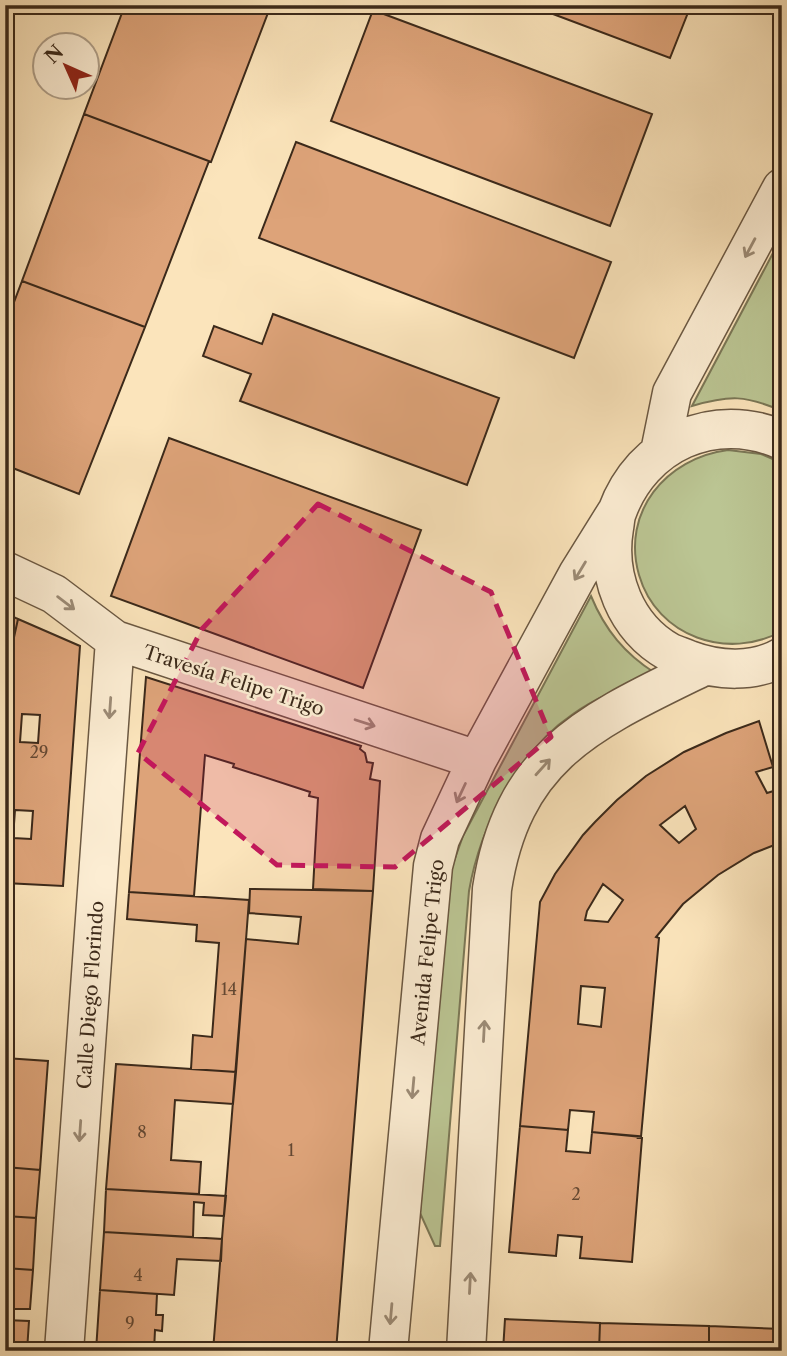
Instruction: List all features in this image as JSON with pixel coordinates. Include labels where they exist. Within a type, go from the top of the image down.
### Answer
[{"type":"street","points":[[660,452],[672,393],[782,188]]},
{"type":"street","name":"Avenida Felipe Trigo","points":[[388,1351],[433,866],[440,839],[477,760],[578,574],[635,477],[660,452],[703,432],[728,428],[748,429],[782,440]]},
{"type":"street","points":[[616,513],[611,547],[615,580],[626,610],[645,634],[669,652],[704,666],[749,667],[782,657]]},
{"type":"street","name":"Travesía Felipe Trigo","points":[[5,571],[54,594],[115,640],[477,760]]},
{"type":"street","name":"Calle Diego Florindo","points":[[64,1351],[115,640]]},
{"type":"street","points":[[466,1351],[492,889],[499,848],[518,804],[533,779],[572,739],[634,700],[704,666]]},
{"type":"highlighted area","points":[[318,504],[491,592],[551,737],[395,867],[277,865],[138,753],[202,629]]},
{"type":"green space","points":[[782,236],[779,367],[782,378],[782,411],[737,398],[692,406]]},
{"type":"green space","points":[[728,450],[761,454],[782,463],[782,631],[761,640],[739,644],[697,638],[678,628],[661,614],[648,596],[639,575],[635,552],[637,530],[643,510],[668,476],[685,464]]},
{"type":"green space","points":[[591,596],[617,640],[634,658],[655,673],[592,702],[553,730],[519,769],[492,817],[482,842],[469,891],[440,1246],[435,1246],[420,1213],[446,893],[463,836]]},
{"type":"building","points":[[125,5],[271,5],[211,162],[84,114],[89,102],[102,102],[102,66]]},
{"type":"building","points":[[529,5],[691,5],[670,58]]},
{"type":"building","points":[[373,10],[652,114],[610,226],[331,121]]},
{"type":"building","points":[[84,114],[209,161],[145,327],[22,281]]},
{"type":"building","points":[[296,142],[611,262],[574,358],[259,238]]},
{"type":"building","points":[[22,281],[145,327],[79,494],[5,465],[5,326]]},
{"type":"building","points":[[273,314],[499,398],[467,485],[240,401],[251,374],[203,356],[214,326],[262,344]]},
{"type":"building","points":[[169,438],[421,530],[363,688],[111,596]]},
{"type":"building","points":[[5,613],[18,619],[5,678]]},
{"type":"building","points":[[18,619],[80,646],[63,886],[5,883],[5,774],[8,753],[5,752],[5,678]],"holes":[[[22,714],[40,715],[38,743],[20,742]],[[15,810],[33,811],[31,839],[13,838]]]},
{"type":"building","points":[[146,677],[361,746],[367,762],[373,763],[370,779],[380,781],[373,891],[313,889],[318,798],[309,796],[310,792],[205,755],[194,896],[129,892]]},
{"type":"building","points":[[759,721],[773,767],[756,772],[767,793],[780,789],[782,842],[754,853],[718,875],[683,904],[656,937],[659,938],[641,1137],[592,1132],[594,1112],[570,1110],[568,1130],[520,1126],[540,902],[555,874],[583,835],[617,800],[646,776],[684,752]],"holes":[[[685,806],[696,829],[679,843],[660,825]],[[603,884],[623,900],[608,922],[585,920],[587,911]],[[581,986],[605,988],[601,1027],[578,1024]]]},
{"type":"building","points":[[250,889],[373,891],[336,1351],[213,1351],[246,939],[298,944],[301,917],[249,913]]},
{"type":"building","points":[[129,892],[249,900],[236,1072],[191,1069],[193,1035],[212,1037],[219,943],[196,941],[197,925],[127,919]]},
{"type":"building","points":[[5,1058],[48,1061],[40,1170],[5,1167]]},
{"type":"building","points":[[116,1064],[236,1072],[233,1104],[175,1100],[171,1160],[201,1162],[199,1194],[106,1189]]},
{"type":"building","points":[[520,1126],[568,1130],[566,1151],[590,1153],[592,1132],[642,1138],[632,1262],[580,1258],[582,1237],[558,1235],[556,1256],[509,1252]]},
{"type":"building","points":[[5,1167],[40,1170],[36,1218],[5,1216]]},
{"type":"building","points":[[106,1189],[226,1196],[224,1216],[203,1215],[204,1203],[194,1202],[193,1237],[104,1232]]},
{"type":"building","points":[[5,1216],[36,1218],[33,1270],[5,1268]]},
{"type":"building","points":[[104,1232],[222,1239],[221,1261],[177,1259],[174,1295],[100,1290]]},
{"type":"building","points":[[5,1268],[33,1270],[30,1309],[5,1309]]},
{"type":"building","points":[[100,1290],[157,1294],[156,1315],[163,1315],[162,1331],[155,1330],[154,1351],[96,1351]]},
{"type":"building","points":[[505,1319],[600,1323],[599,1351],[503,1351]]},
{"type":"building","points":[[5,1320],[29,1321],[27,1351],[5,1351]]},
{"type":"building","points":[[600,1323],[709,1326],[709,1351],[599,1351]]},
{"type":"building","points":[[709,1326],[782,1329],[782,1351],[709,1351]]}]
